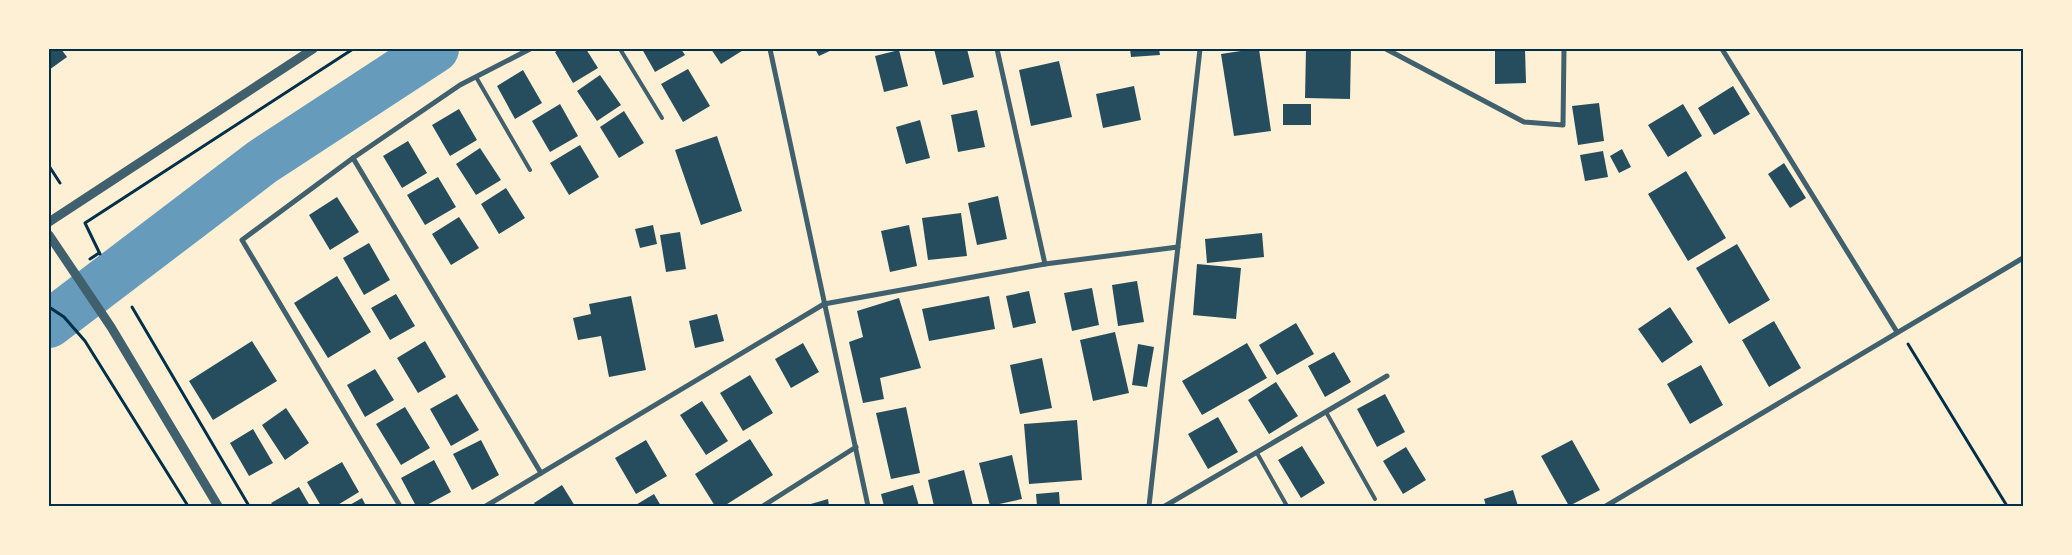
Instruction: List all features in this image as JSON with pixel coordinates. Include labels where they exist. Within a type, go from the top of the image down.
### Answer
[{"type":"street","points":[[49,222],[312,49]]},
{"type":"street","points":[[400,506],[242,240],[354,158],[460,86],[530,49]]},
{"type":"street","points":[[770,49],[868,506]]},
{"type":"street","points":[[996,49],[1045,264]]},
{"type":"street","points":[[1149,506],[1200,49]]},
{"type":"street","points":[[1386,49],[1524,122],[1563,125],[1564,49]]},
{"type":"street","points":[[1722,49],[1899,332]]},
{"type":"street","points":[[354,158],[541,473]]},
{"type":"street","points":[[49,236],[111,327],[218,506]]},
{"type":"street","points":[[486,506],[824,304],[1045,264],[1178,247]]},
{"type":"street","points":[[1606,506],[2023,258]]},
{"type":"street","points":[[1165,506],[1387,376]]},
{"type":"street","points":[[763,506],[856,447]]},
{"type":"lane","points":[[620,49],[662,118]]},
{"type":"lane","points":[[476,77],[530,170]]},
{"type":"lane","points":[[1326,412],[1375,498]]},
{"type":"lane","points":[[1257,452],[1287,506]]},
{"type":"path","points":[[90,260],[100,254],[85,222],[354,49]]},
{"type":"path","points":[[49,166],[60,183]]},
{"type":"path","points":[[50,308],[64,317],[85,341],[188,506]]},
{"type":"path","points":[[132,308],[249,506]]},
{"type":"path","points":[[1899,332],[2007,506]]},
{"type":"building","points":[[49,49],[61,49],[67,57],[49,70]]},
{"type":"building","points":[[560,49],[586,49],[598,68],[573,83],[555,52]]},
{"type":"building","points":[[642,49],[681,49],[685,55],[655,72]]},
{"type":"building","points":[[711,49],[745,49],[721,64]]},
{"type":"building","points":[[815,49],[834,49],[819,56]]},
{"type":"building","points":[[934,49],[967,49],[974,77],[943,85]]},
{"type":"building","points":[[1130,49],[1159,49],[1160,55],[1131,57]]},
{"type":"building","points":[[1259,49],[1271,131],[1234,136],[1221,54]]},
{"type":"building","points":[[1306,49],[1351,49],[1350,99],[1305,98]]},
{"type":"building","points":[[1495,49],[1525,49],[1526,83],[1495,84]]},
{"type":"building","points":[[899,50],[908,86],[884,92],[875,56]]},
{"type":"building","points":[[1059,61],[1072,117],[1031,126],[1019,70]]},
{"type":"building","points":[[688,69],[710,106],[683,122],[661,84]]},
{"type":"building","points":[[523,70],[542,103],[515,119],[497,86]]},
{"type":"building","points":[[600,75],[621,105],[597,121],[577,91]]},
{"type":"building","points":[[1134,86],[1141,120],[1103,128],[1096,94]]},
{"type":"building","points":[[1733,86],[1750,114],[1714,135],[1698,108]]},
{"type":"building","points":[[1599,103],[1604,141],[1578,145],[1572,106]]},
{"type":"building","points":[[560,104],[578,136],[550,152],[532,121]]},
{"type":"building","points":[[1283,104],[1311,104],[1311,125],[1283,125]]},
{"type":"building","points":[[1683,104],[1702,136],[1668,157],[1648,125]]},
{"type":"building","points":[[459,109],[477,140],[450,156],[432,125]]},
{"type":"building","points":[[977,110],[985,147],[958,152],[951,115]]},
{"type":"building","points":[[624,111],[644,143],[619,158],[600,127]]},
{"type":"building","points":[[920,120],[930,158],[906,164],[896,127]]},
{"type":"building","points":[[717,136],[742,211],[701,225],[675,150]]},
{"type":"building","points":[[408,141],[427,173],[402,188],[383,156]]},
{"type":"building","points":[[580,145],[599,177],[569,195],[550,163]]},
{"type":"building","points":[[480,148],[501,180],[476,195],[456,164]]},
{"type":"building","points":[[1622,149],[1631,167],[1619,173],[1610,156]]},
{"type":"building","points":[[1603,151],[1608,177],[1585,181],[1580,155]]},
{"type":"building","points":[[1784,163],[1806,198],[1790,208],[1768,174]]},
{"type":"building","points":[[1686,171],[1726,238],[1688,261],[1648,194]]},
{"type":"building","points":[[438,177],[456,207],[425,225],[407,195]]},
{"type":"building","points":[[506,188],[525,218],[499,234],[481,204]]},
{"type":"building","points":[[998,196],[1007,239],[977,245],[968,203]]},
{"type":"building","points":[[337,197],[359,232],[330,250],[309,215]]},
{"type":"building","points":[[961,213],[967,256],[928,260],[922,218]]},
{"type":"building","points":[[459,217],[479,248],[451,265],[432,234]]},
{"type":"building","points":[[653,225],[657,244],[640,248],[635,229]]},
{"type":"building","points":[[909,225],[917,266],[890,272],[881,231]]},
{"type":"building","points":[[680,232],[686,269],[666,272],[660,235]]},
{"type":"building","points":[[1262,233],[1264,257],[1207,263],[1205,239]]},
{"type":"building","points":[[369,243],[390,280],[364,295],[343,258]]},
{"type":"building","points":[[1737,244],[1770,300],[1729,324],[1696,268]]},
{"type":"building","points":[[1197,264],[1241,268],[1236,319],[1193,315]]},
{"type":"building","points":[[337,276],[371,332],[328,358],[294,303]]},
{"type":"building","points":[[1137,281],[1144,322],[1118,326],[1112,285]]},
{"type":"building","points":[[1092,288],[1099,325],[1072,331],[1064,293]]},
{"type":"building","points":[[1029,291],[1036,323],[1013,328],[1006,296]]},
{"type":"building","points":[[396,294],[415,326],[390,340],[371,308]]},
{"type":"building","points":[[631,296],[646,370],[609,377],[601,336],[578,340],[573,318],[591,314],[589,304]]},
{"type":"building","points":[[989,296],[995,329],[929,341],[922,309]]},
{"type":"building","points":[[899,298],[921,368],[880,378],[884,399],[863,403],[849,342],[863,337],[857,311]]},
{"type":"building","points":[[1670,307],[1693,342],[1662,363],[1638,329]]},
{"type":"building","points":[[717,314],[724,341],[695,348],[689,321]]},
{"type":"building","points":[[1774,321],[1801,368],[1769,387],[1742,340]]},
{"type":"building","points":[[1296,323],[1314,354],[1277,375],[1259,345]]},
{"type":"building","points":[[1115,332],[1129,393],[1093,401],[1080,340]]},
{"type":"building","points":[[252,341],[277,381],[213,420],[189,381]]},
{"type":"building","points":[[425,341],[446,377],[418,393],[397,358]]},
{"type":"building","points":[[803,343],[819,372],[791,388],[775,359]]},
{"type":"building","points":[[1247,343],[1267,378],[1202,415],[1182,381]]},
{"type":"building","points":[[1138,344],[1154,347],[1147,387],[1132,385]]},
{"type":"building","points":[[1334,352],[1351,382],[1325,397],[1308,366]]},
{"type":"building","points":[[1042,358],[1052,408],[1020,414],[1010,365]]},
{"type":"building","points":[[1701,365],[1723,405],[1690,424],[1667,384]]},
{"type":"building","points":[[375,369],[394,400],[365,417],[347,385]]},
{"type":"building","points":[[750,375],[773,413],[743,431],[720,393]]},
{"type":"building","points":[[1276,382],[1298,416],[1269,434],[1248,400]]},
{"type":"building","points":[[457,394],[479,430],[451,446],[430,409]]},
{"type":"building","points":[[1385,394],[1405,432],[1377,447],[1357,409]]},
{"type":"building","points":[[702,401],[728,441],[706,455],[680,415]]},
{"type":"building","points":[[405,407],[430,448],[401,465],[376,424]]},
{"type":"building","points":[[906,407],[920,473],[891,479],[876,413]]},
{"type":"building","points":[[286,408],[309,443],[285,460],[262,425]]},
{"type":"building","points":[[1218,417],[1238,452],[1208,469],[1188,434]]},
{"type":"building","points":[[1077,420],[1082,480],[1029,484],[1024,424]]},
{"type":"building","points":[[253,429],[273,463],[249,476],[230,443]]},
{"type":"building","points":[[750,439],[773,475],[724,506],[715,506],[695,474]]},
{"type":"building","points":[[481,440],[499,475],[472,490],[453,454]]},
{"type":"building","points":[[646,440],[667,476],[636,494],[615,458]]},
{"type":"building","points":[[1572,440],[1600,490],[1569,506],[1541,456]]},
{"type":"building","points":[[1302,446],[1325,483],[1301,498],[1278,460]]},
{"type":"building","points":[[1406,447],[1426,480],[1403,494],[1383,461]]},
{"type":"building","points":[[1012,455],[1022,499],[990,506],[979,463]]},
{"type":"building","points":[[434,460],[451,492],[425,506],[416,506],[401,478]]},
{"type":"building","points":[[342,462],[359,492],[336,506],[321,506],[307,482]]},
{"type":"building","points":[[964,470],[973,506],[934,506],[928,480]]},
{"type":"building","points":[[562,485],[575,506],[536,506],[534,503]]},
{"type":"building","points":[[913,485],[919,506],[884,506],[881,494]]},
{"type":"building","points":[[299,487],[310,506],[274,506],[271,503]]},
{"type":"building","points":[[1513,490],[1518,506],[1486,506],[1484,499]]},
{"type":"building","points":[[1059,492],[1060,506],[1037,506],[1036,494]]},
{"type":"building","points":[[654,494],[661,506],[634,506]]},
{"type":"building","points":[[362,498],[366,506],[348,506]]},
{"type":"building","points":[[828,499],[829,506],[804,506]]},
{"type":"waterway","points":[[49,324],[262,162],[435,49]]}]
